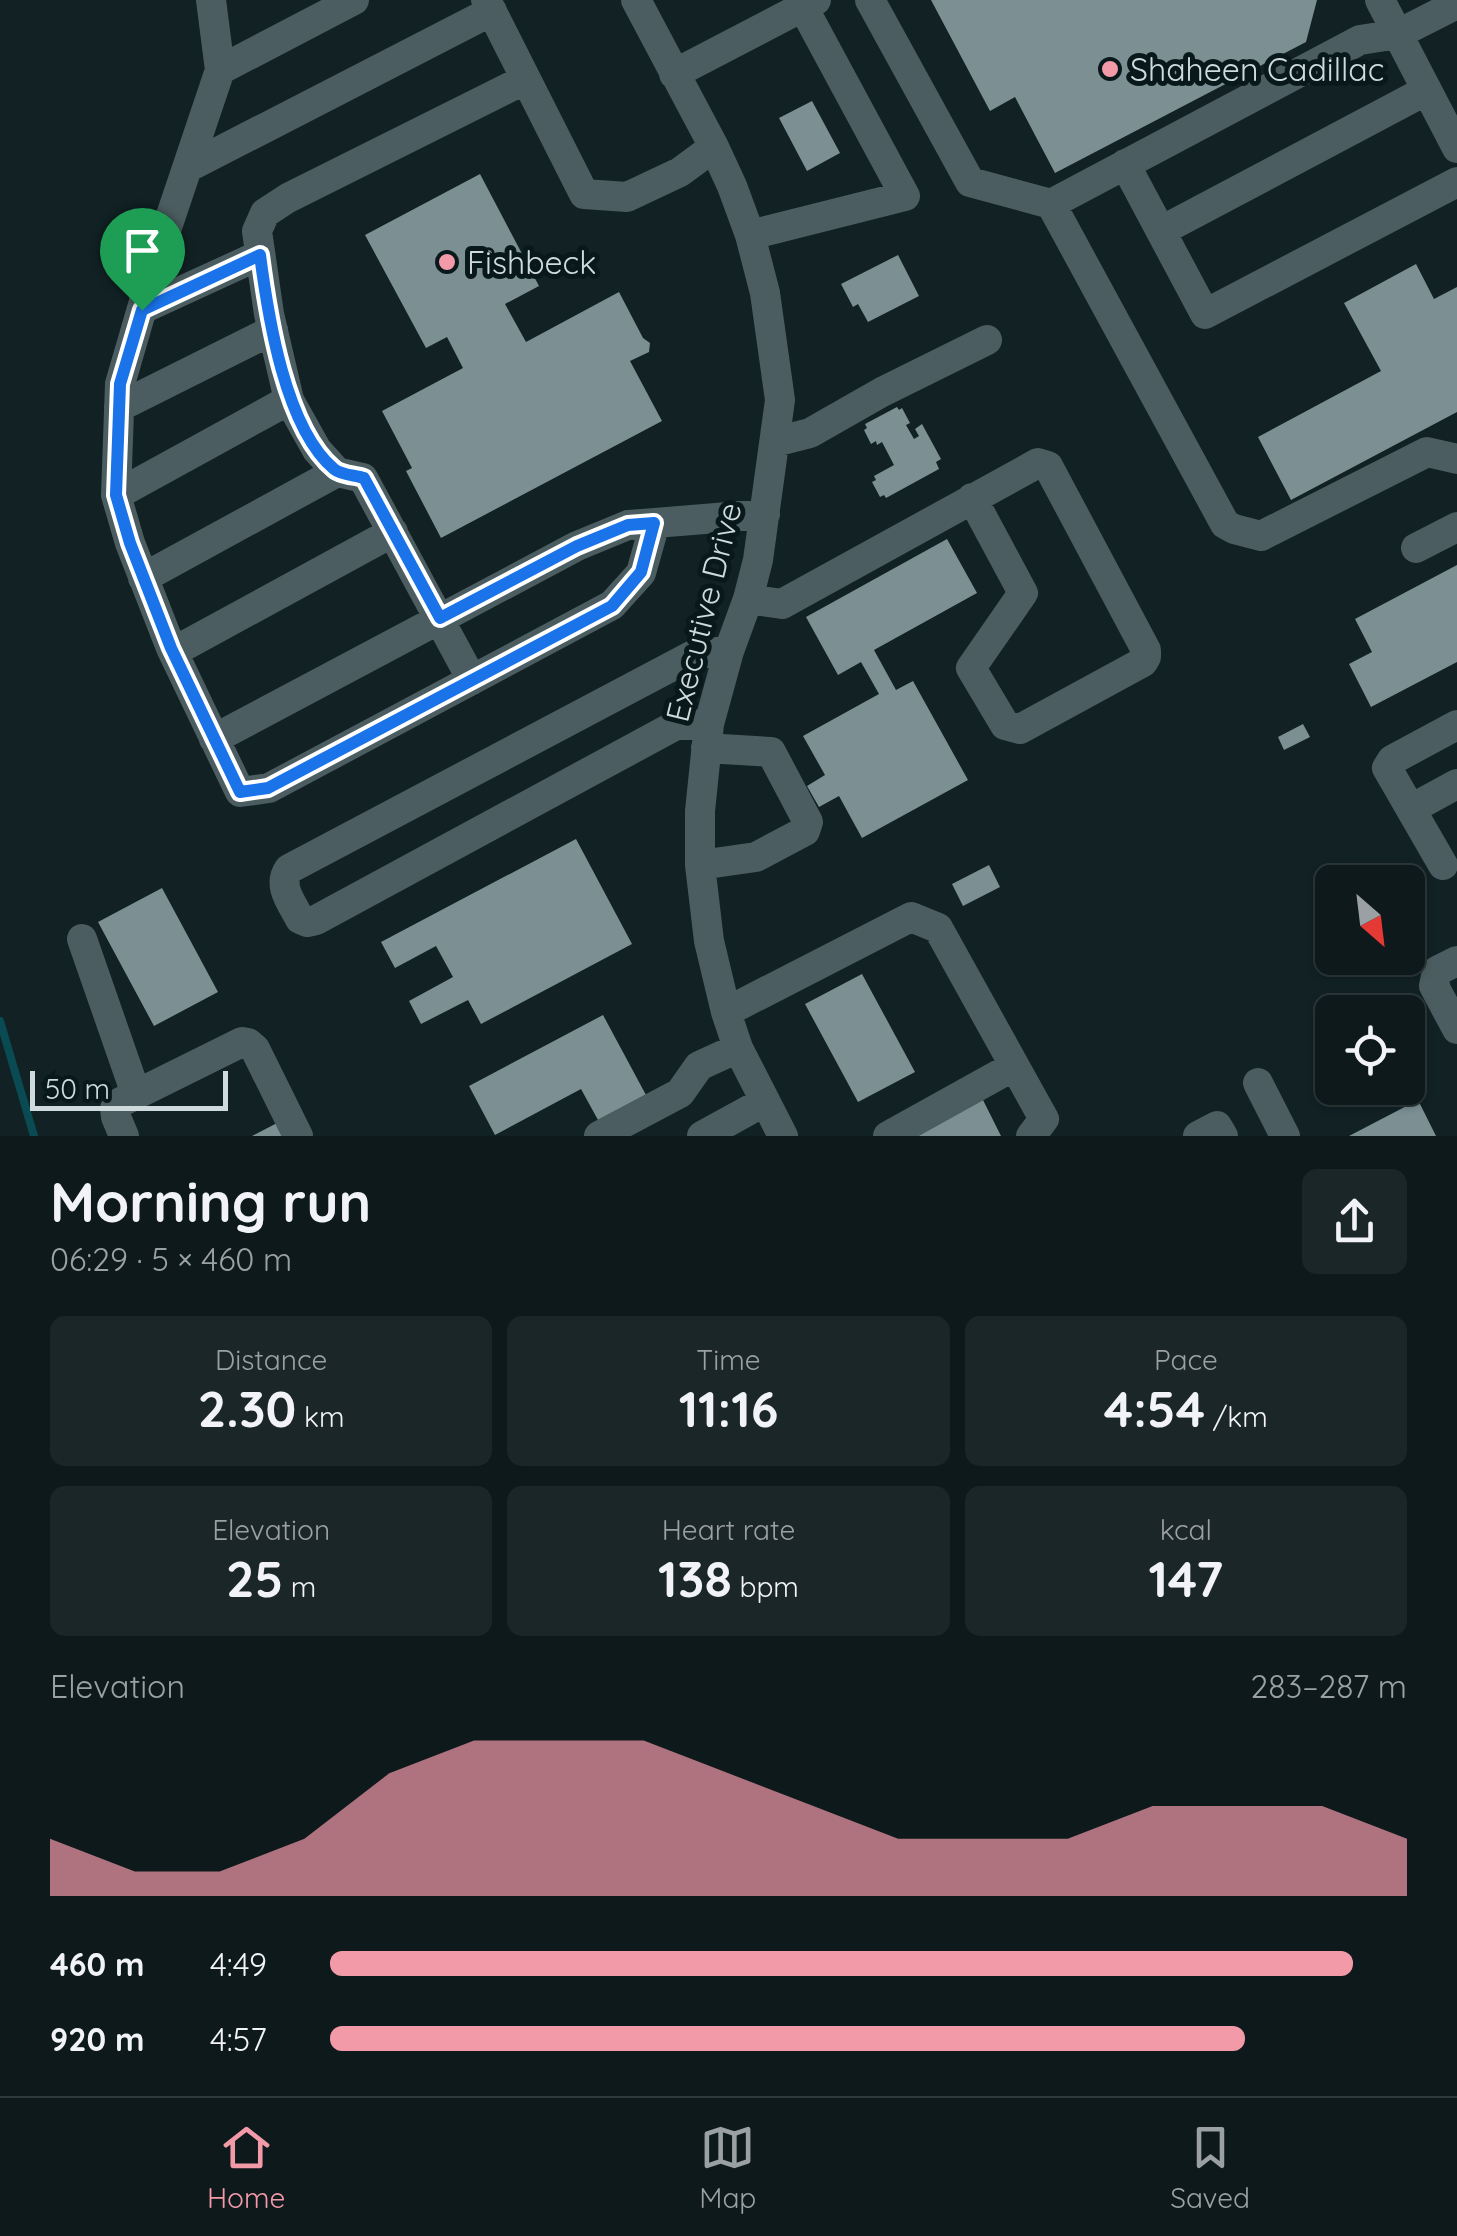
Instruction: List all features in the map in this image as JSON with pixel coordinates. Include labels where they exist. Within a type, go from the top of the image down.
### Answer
[{"type":"street","points":[[211,0],[220,70],[120,384],[116,495],[130,543],[173,652],[240,792],[268,788],[612,606],[641,572],[654,523]]},
{"type":"street","points":[[220,70],[354,0]]},
{"type":"street","name":"Executive Drive","points":[[636,0],[732,186],[765,293],[780,400],[758,560],[728,651],[708,736],[700,812],[700,865],[709,941],[726,1012],[738,1048],[783,1136]]},
{"type":"street","points":[[870,0],[970,182],[1050,204],[1360,40],[1398,34],[1457,4]]},
{"type":"street","points":[[1380,0],[1457,148]]},
{"type":"street","points":[[674,74],[810,4],[905,196],[750,236]]},
{"type":"street","points":[[187,168],[489,5],[584,194],[627,197],[680,172],[714,147]]},
{"type":"street","points":[[472,680],[364,478],[337,472],[317,450],[290,400],[273,330],[257,231],[265,214],[277,206],[526,79]]},
{"type":"street","points":[[1161,231],[1427,90]]},
{"type":"street","points":[[1125,164],[1205,314],[1457,182]]},
{"type":"street","points":[[1050,204],[1225,524],[1261,536],[1426,452],[1457,459]]},
{"type":"street","points":[[142,310],[260,255]]},
{"type":"street","points":[[119,407],[273,330]]},
{"type":"street","points":[[775,442],[810,433],[987,340]]},
{"type":"street","points":[[116,495],[290,400]]},
{"type":"street","points":[[748,599],[782,604],[972,498],[1038,463],[1048,466],[1146,650],[1143,662],[1020,729],[1006,726],[971,668],[1023,594],[972,498]]},
{"type":"street","points":[[144,578],[337,472]]},
{"type":"street","points":[[214,739],[577,546],[628,525],[765,514]]},
{"type":"street","points":[[1416,548],[1457,526]]},
{"type":"street","points":[[173,652],[393,532]]},
{"type":"street","points":[[700,865],[756,857],[805,832],[808,822],[771,752],[676,725],[316,920],[300,919],[284,888],[289,869],[695,654],[728,651]]},
{"type":"street","points":[[1443,865],[1387,768],[1392,760],[1457,724]]},
{"type":"street","points":[[1411,809],[1457,784]]},
{"type":"street","points":[[726,1012],[912,917],[938,928],[1044,1118],[1031,1136]]},
{"type":"street","points":[[82,939],[136,1094]]},
{"type":"street","points":[[1457,961],[1436,971],[1434,986],[1457,1028]]},
{"type":"street","points":[[124,1136],[115,1109],[121,1102],[242,1042],[255,1049],[298,1136]]},
{"type":"street","points":[[599,1136],[680,1094],[699,1066],[738,1048]]},
{"type":"street","points":[[888,1136],[1014,1066]]},
{"type":"street","points":[[1258,1082],[1284,1136]]},
{"type":"street","points":[[702,1136],[764,1102]]},
{"type":"street","points":[[1198,1136],[1218,1126],[1223,1136]]},
{"type":"building","name":"Shaheen Cadillac","points":[[931,0],[1317,0],[1306,42],[1055,173],[1015,97],[990,111]]},
{"type":"building","points":[[812,101],[840,153],[807,171],[779,118]]},
{"type":"building","points":[[480,174],[539,286],[505,304],[526,342],[619,292],[643,338],[650,343],[649,352],[630,361],[662,421],[441,538],[406,471],[412,468],[382,411],[463,368],[447,337],[426,348],[365,235]]},
{"type":"building","points":[[898,255],[919,296],[868,322],[858,304],[853,307],[841,284]]},
{"type":"building","points":[[1416,264],[1434,299],[1457,287],[1457,412],[1291,500],[1258,437],[1381,371],[1344,303]]},
{"type":"building","points":[[902,408],[910,423],[906,425],[914,439],[919,436],[915,429],[922,424],[941,459],[936,462],[939,469],[886,498],[880,497],[872,482],[876,480],[874,476],[894,465],[882,442],[871,444],[864,430],[865,424]]},
{"type":"building","points":[[947,539],[977,593],[874,650],[896,690],[913,681],[968,780],[862,838],[839,796],[819,807],[807,786],[825,775],[803,736],[879,694],[861,662],[838,675],[806,617]]},
{"type":"building","points":[[1457,565],[1457,662],[1371,707],[1349,664],[1372,652],[1355,619]]},
{"type":"building","points":[[1303,724],[1310,737],[1284,750],[1278,737]]},
{"type":"building","points":[[576,839],[632,944],[481,1024],[468,1000],[421,1024],[409,1001],[453,977],[436,946],[395,968],[381,942]]},
{"type":"building","points":[[989,865],[1000,887],[963,906],[952,884]]},
{"type":"building","points":[[162,888],[218,992],[154,1026],[98,922]]},
{"type":"building","points":[[862,974],[915,1072],[858,1102],[805,1004]]},
{"type":"building","points":[[603,1015],[646,1095],[598,1120],[581,1089],[495,1135],[469,1086]]},
{"type":"building","points":[[981,1096],[1001,1136],[904,1136]]},
{"type":"building","points":[[1408,1105],[1420,1105],[1436,1136],[1349,1136]]},
{"type":"building","points":[[279,1122],[287,1136],[252,1136]]},
{"type":"waterway","points":[[0,1021],[34,1136]]},
{"type":"place","name":"Shaheen Cadillac","points":[[1110,69]]},
{"type":"place","name":"Fishbeck","points":[[447,262]]},
{"type":"route","points":[[260,255],[269,314],[290,400],[317,450],[337,472],[364,478],[440,618],[577,546],[628,525],[654,523],[641,572],[612,606],[268,788],[240,792],[171,648],[130,543],[116,495],[120,384],[142,310],[260,255]]}]
